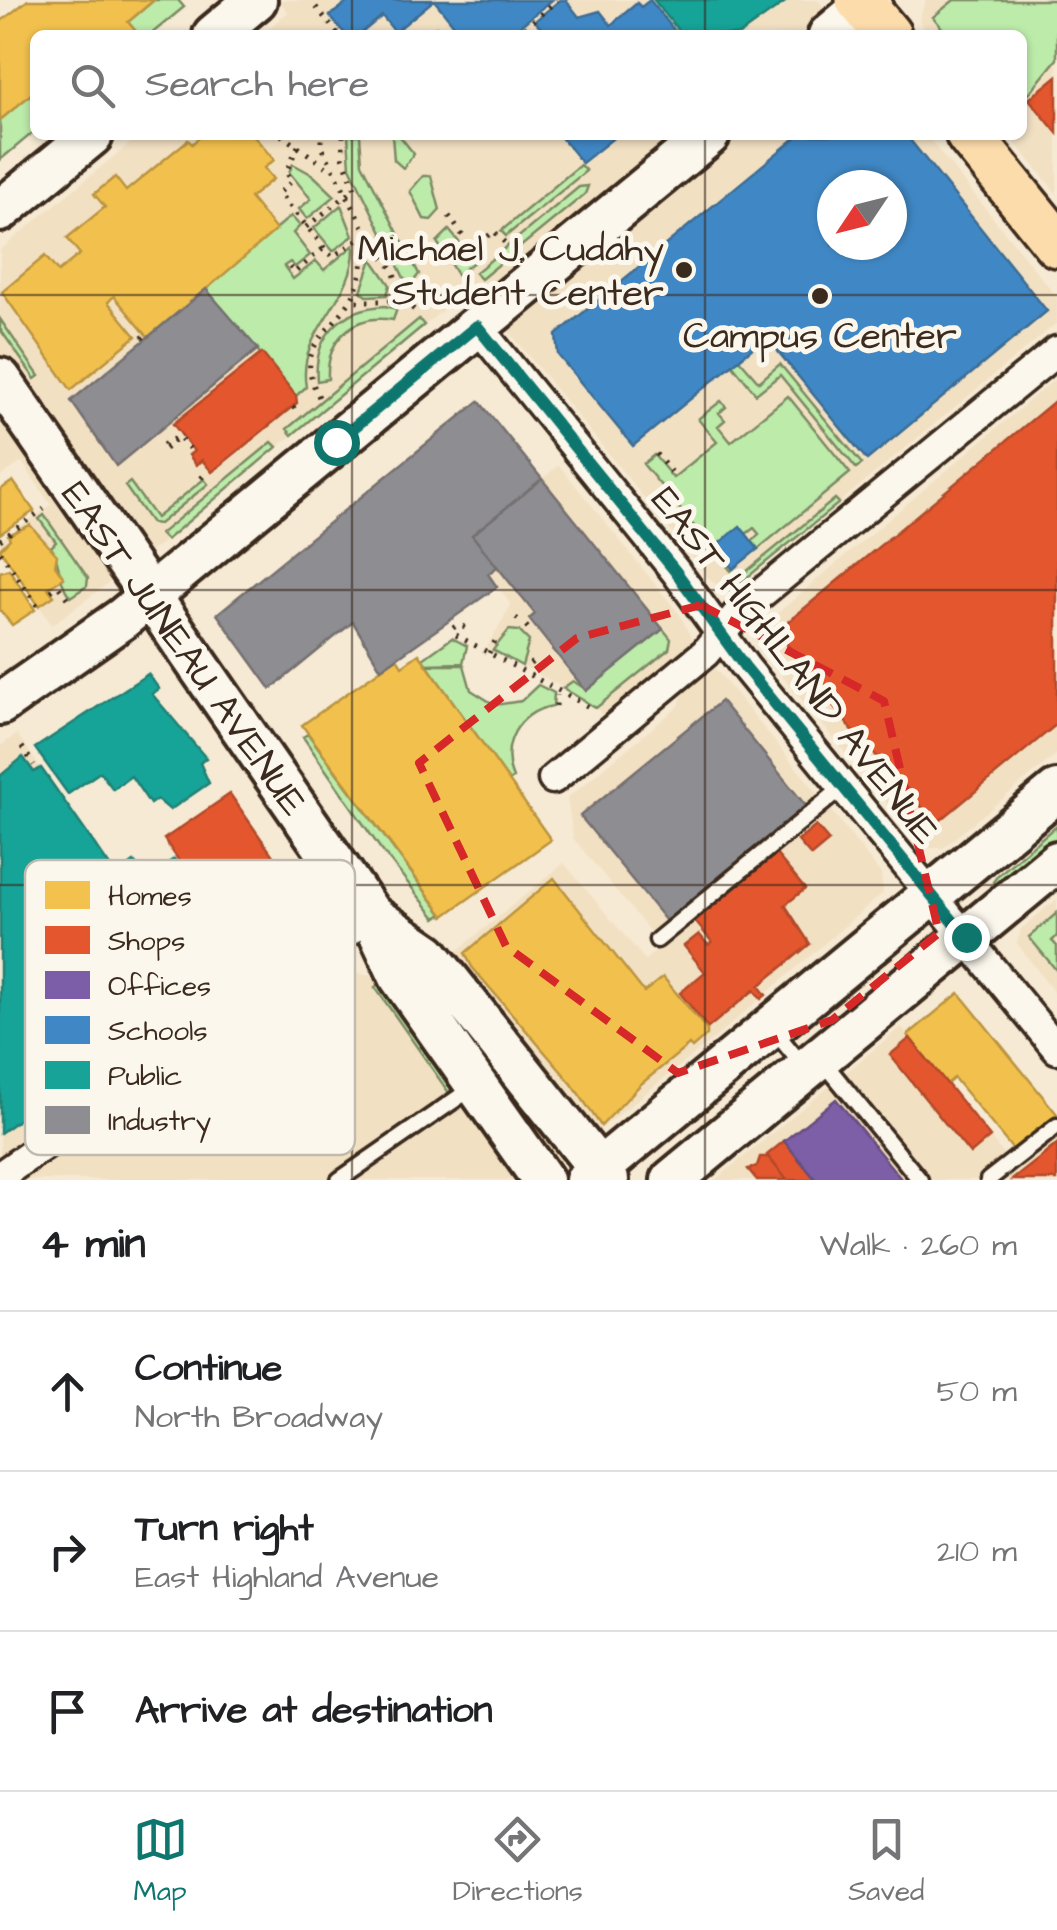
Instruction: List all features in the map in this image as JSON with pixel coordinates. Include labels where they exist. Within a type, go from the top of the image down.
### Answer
[{"type":"main road","points":[[973,140],[1057,244]]},
{"type":"street","points":[[220,30],[256,0]]},
{"type":"street","points":[[837,30],[871,10]]},
{"type":"street","points":[[0,211],[86,140]]},
{"type":"street","points":[[0,704],[148,596],[703,140]]},
{"type":"street","name":"EAST HIGHLAND AVENUE","points":[[477,326],[843,787],[966,937],[1052,1032]]},
{"type":"street","points":[[554,779],[705,653],[741,610],[1057,351]]},
{"type":"street","name":"EAST JUNEAU AVENUE","points":[[0,379],[333,860]]},
{"type":"street","points":[[598,1176],[1057,791]]},
{"type":"street","points":[[672,1180],[1057,862]]},
{"type":"street","name":"EAST JUNEAU AVENUE","points":[[355,892],[371,915],[400,977],[543,1180]]},
{"type":"street","points":[[355,926],[371,915]]},
{"type":"street","name":"EAST JUNEAU AVENUE","points":[[371,915],[428,954],[598,1176]]},
{"type":"street","points":[[477,1084],[512,1059]]},
{"type":"street","points":[[0,1176],[30,1155]]},
{"type":"lane","points":[[657,940],[843,787]]},
{"type":"lane","points":[[772,1028],[814,1064],[920,1180]]},
{"type":"lane","points":[[340,1180],[477,1084]]},
{"type":"lane","points":[[988,1180],[1057,1126]]},
{"type":"path","points":[[524,30],[557,0]]},
{"type":"path","points":[[316,7],[335,30]]},
{"type":"path","points":[[289,140],[333,172]]},
{"type":"path","points":[[322,140],[333,172],[367,234],[392,268],[404,301],[419,314]]},
{"type":"path","points":[[306,227],[355,189],[343,157],[343,140]]},
{"type":"path","points":[[298,146],[286,172],[292,181],[279,193],[332,257],[367,234]]},
{"type":"path","points":[[449,216],[481,262]]},
{"type":"path","points":[[472,250],[494,231],[505,243]]},
{"type":"path","points":[[320,397],[311,382],[316,340],[351,301],[367,234]]},
{"type":"path","points":[[290,267],[294,273],[324,248]]},
{"type":"path","points":[[351,301],[404,301]]},
{"type":"path","points":[[164,447],[181,437],[192,452]]},
{"type":"path","points":[[656,454],[676,476]]},
{"type":"path","points":[[0,540],[44,509]]},
{"type":"path","points":[[0,552],[37,607]]},
{"type":"path","points":[[50,592],[58,586],[70,602]]},
{"type":"path","points":[[526,626],[532,633]]},
{"type":"path","points":[[456,635],[589,707]]},
{"type":"path","points":[[489,653],[496,639]]},
{"type":"path","points":[[556,706],[557,695]]},
{"type":"path","points":[[22,747],[34,765]]},
{"type":"highlighted area","points":[[701,605],[884,701],[939,933],[832,1020],[678,1073],[506,946],[419,763],[577,638]]},
{"type":"shaded area","points":[[279,0],[818,0],[842,30],[267,30],[288,12]]},
{"type":"shaded area","points":[[926,0],[1057,0],[1057,194],[1013,140],[1027,140],[1027,30],[925,30],[919,20]]},
{"type":"shaded area","points":[[134,140],[930,140],[1057,297],[1057,323],[760,568],[728,590],[712,582],[472,286],[166,540],[52,625],[0,549],[0,540],[51,505],[22,462],[0,477],[0,250]]},
{"type":"shaded area","points":[[1057,377],[1057,754],[943,848],[924,848],[758,647],[755,632]]},
{"type":"shaded area","points":[[559,465],[680,615],[694,642],[603,717],[594,704],[487,647],[511,605],[488,574],[497,567],[472,535]]},
{"type":"shaded area","points":[[712,665],[819,795],[651,933],[573,838],[567,798],[679,706],[684,687]]},
{"type":"shaded area","points":[[17,734],[105,860],[25,860],[25,1155],[355,1155],[355,974],[376,977],[395,1002],[564,863],[645,960],[831,810],[881,874],[883,893],[716,1037],[537,1180],[0,1180],[0,746]]},
{"type":"shaded area","points":[[1057,899],[1057,997],[1017,943],[1021,929]]},
{"type":"shaded area","points":[[901,1027],[1006,1157],[1057,1116],[1057,1180],[715,1180]]},
{"type":"green space","points":[[154,0],[178,0],[184,7],[156,30],[135,30],[128,22]]},
{"type":"green space","points":[[954,0],[1057,0],[1057,59],[1027,96],[1027,30],[944,30],[933,17]]},
{"type":"green space","points":[[30,95],[30,135],[0,160],[0,120]]},
{"type":"green space","points":[[348,140],[360,140],[362,163],[419,274],[413,282],[405,280],[350,167]]},
{"type":"green space","points":[[392,140],[403,140],[414,154],[403,168],[394,160]]},
{"type":"green space","points":[[293,164],[313,175],[335,196],[307,219],[299,209],[311,199],[289,172]]},
{"type":"green space","points":[[580,165],[586,171],[506,236],[501,231]]},
{"type":"green space","points":[[423,176],[431,176],[440,210],[431,220],[424,219],[410,191]]},
{"type":"green space","points":[[588,186],[585,194],[481,279],[475,273],[579,187]]},
{"type":"green space","points":[[341,205],[353,236],[333,251],[314,228]]},
{"type":"green space","points":[[291,216],[300,226],[293,233],[310,255],[295,267],[290,262],[284,266],[293,279],[316,261],[324,270],[354,245],[346,283],[317,332],[305,367],[306,387],[296,396],[206,289]]},
{"type":"green space","points":[[449,230],[475,261],[457,275],[437,242]]},
{"type":"green space","points":[[372,259],[390,285],[387,295],[367,296],[361,291]]},
{"type":"green space","points":[[385,306],[397,309],[393,320],[366,321],[345,332],[332,352],[328,379],[317,381],[320,351],[333,327],[355,312]]},
{"type":"green space","points":[[0,319],[39,376],[35,379],[0,329]]},
{"type":"green space","points":[[419,319],[424,325],[292,435],[287,429]]},
{"type":"green space","points":[[739,359],[759,382],[780,364],[862,464],[856,468],[780,375],[756,394],[732,364]]},
{"type":"green space","points":[[788,396],[850,473],[758,549],[752,541],[759,534],[754,528],[746,534],[740,527],[716,546],[731,571],[643,464],[654,455],[673,478],[717,442],[698,419],[721,401],[726,407],[719,413],[725,420],[718,426],[731,442]]},
{"type":"green space","points":[[272,442],[277,447],[166,540],[160,534]]},
{"type":"green space","points":[[204,479],[208,484],[159,524],[151,523],[125,486],[130,482],[156,518]]},
{"type":"green space","points":[[835,499],[839,503],[738,585],[735,581]]},
{"type":"green space","points":[[44,515],[88,578],[87,586],[70,597],[51,547],[56,542],[39,519]]},
{"type":"green space","points":[[663,629],[671,639],[669,649],[596,708],[563,688],[573,681],[587,690]]},
{"type":"green space","points":[[509,630],[519,631],[529,641],[522,666],[493,650]]},
{"type":"green space","points":[[452,638],[467,646],[463,663],[426,664],[423,659]]},
{"type":"green space","points":[[427,665],[464,665],[471,690],[495,705],[521,701],[538,685],[554,693],[553,706],[530,715],[515,732],[508,754],[513,778],[509,781]]},
{"type":"green space","points":[[308,734],[442,914],[436,918],[380,848],[303,737]]},
{"type":"green space","points":[[1057,825],[1057,843],[999,889],[993,882],[998,875]]},
{"type":"green space","points":[[1057,913],[1057,936],[1052,941],[1057,946],[1057,971],[1029,937]]},
{"type":"green space","points":[[381,983],[453,1086],[449,1093],[375,987]]},
{"type":"building: Homes","points":[[28,0],[154,0],[128,22],[135,30],[30,30],[30,95],[0,120],[0,22]]},
{"type":"building: Homes","points":[[188,140],[192,144],[196,140],[257,140],[274,160],[264,168],[273,179],[250,198],[276,230],[149,338],[114,296],[108,302],[136,336],[71,390],[2,292],[45,256],[58,272],[80,254],[67,238],[105,207],[94,194],[115,177],[126,191]]},
{"type":"building: Homes","points":[[13,481],[34,511],[0,534],[0,490]]},
{"type":"building: Homes","points":[[30,525],[57,555],[55,565],[64,578],[48,588],[54,596],[39,606],[0,549],[10,539],[8,535]]},
{"type":"building: Homes","points":[[9,569],[35,610],[12,625],[0,610],[0,572]]},
{"type":"building: Homes","points":[[419,654],[551,840],[444,916],[302,725],[397,658],[402,666]]},
{"type":"building: Homes","points":[[554,878],[644,992],[663,977],[707,1030],[707,1035],[692,1048],[689,1045],[641,1084],[601,1126],[572,1084],[472,967],[465,953]]},
{"type":"building: Homes","points":[[959,993],[1057,1114],[1014,1151],[954,1078],[947,1084],[908,1035]]},
{"type":"building: Shops","points":[[1057,76],[1057,133],[1029,99]]},
{"type":"building: Shops","points":[[262,353],[296,396],[297,403],[212,472],[202,460],[196,465],[189,455],[194,451],[173,424]]},
{"type":"building: Shops","points":[[1057,399],[1057,724],[936,824],[889,767],[860,741],[777,631]]},
{"type":"building: Shops","points":[[230,794],[276,860],[178,860],[164,839]]},
{"type":"building: Shops","points":[[816,826],[829,841],[811,856],[798,841]]},
{"type":"building: Shops","points":[[776,854],[805,889],[785,905],[810,944],[759,986],[766,995],[761,999],[754,990],[708,1028],[680,993],[705,972],[684,946],[699,934],[708,945],[712,942],[694,920]]},
{"type":"building: Shops","points":[[910,1038],[990,1137],[970,1154],[890,1055]]},
{"type":"building: Shops","points":[[784,1141],[816,1180],[787,1180],[767,1155]]},
{"type":"building: Shops","points":[[1057,1144],[1057,1180],[1012,1180],[1040,1158]]},
{"type":"building: Shops","points":[[760,1157],[768,1157],[787,1180],[757,1180],[748,1169],[757,1166]]},
{"type":"building: Offices","points":[[836,1099],[902,1180],[816,1180],[784,1141]]},
{"type":"building: Schools","points":[[350,0],[434,0],[397,30],[382,16],[365,30],[342,30],[330,16]]},
{"type":"building: Schools","points":[[434,0],[552,0],[515,30],[458,30]]},
{"type":"building: Schools","points":[[560,0],[566,0],[579,17],[600,11],[611,25],[637,3],[641,7],[650,0],[674,30],[543,30],[535,21]]},
{"type":"building: Schools","points":[[563,140],[611,140],[582,163]]},
{"type":"building: Schools","name":"Campus Center","points":[[793,140],[910,140],[1047,311],[867,460],[766,337],[633,446],[558,355],[556,335]]},
{"type":"building: Schools","points":[[740,526],[758,549],[733,569],[715,547]]},
{"type":"building: Public","points":[[654,0],[788,0],[746,30],[678,30]]},
{"type":"building: Public","points":[[148,674],[159,689],[152,694],[206,758],[200,763],[209,783],[170,810],[157,799],[150,804],[131,776],[113,789],[100,772],[68,794],[35,748]]},
{"type":"building: Public","points":[[23,757],[34,772],[41,768],[105,860],[25,860],[25,1115],[0,1133],[0,776]]},
{"type":"building: Industry","points":[[206,289],[258,349],[116,466],[71,401]]},
{"type":"building: Industry","points":[[479,401],[542,479],[472,535],[497,567],[488,574],[497,587],[381,669],[353,622],[271,689],[217,614]]},
{"type":"building: Industry","points":[[542,479],[663,629],[586,691],[529,619],[535,614],[472,535]]},
{"type":"building: Industry","points":[[721,701],[806,806],[666,921],[580,816]]},
{"type":"place","name":"Michael J. Cudahy Student Center","points":[[684,270]]},
{"type":"place","name":"Campus Center","points":[[820,296]]},
{"type":"route","points":[[336,442],[477,326],[676,572],[745,667],[966,937]]}]
